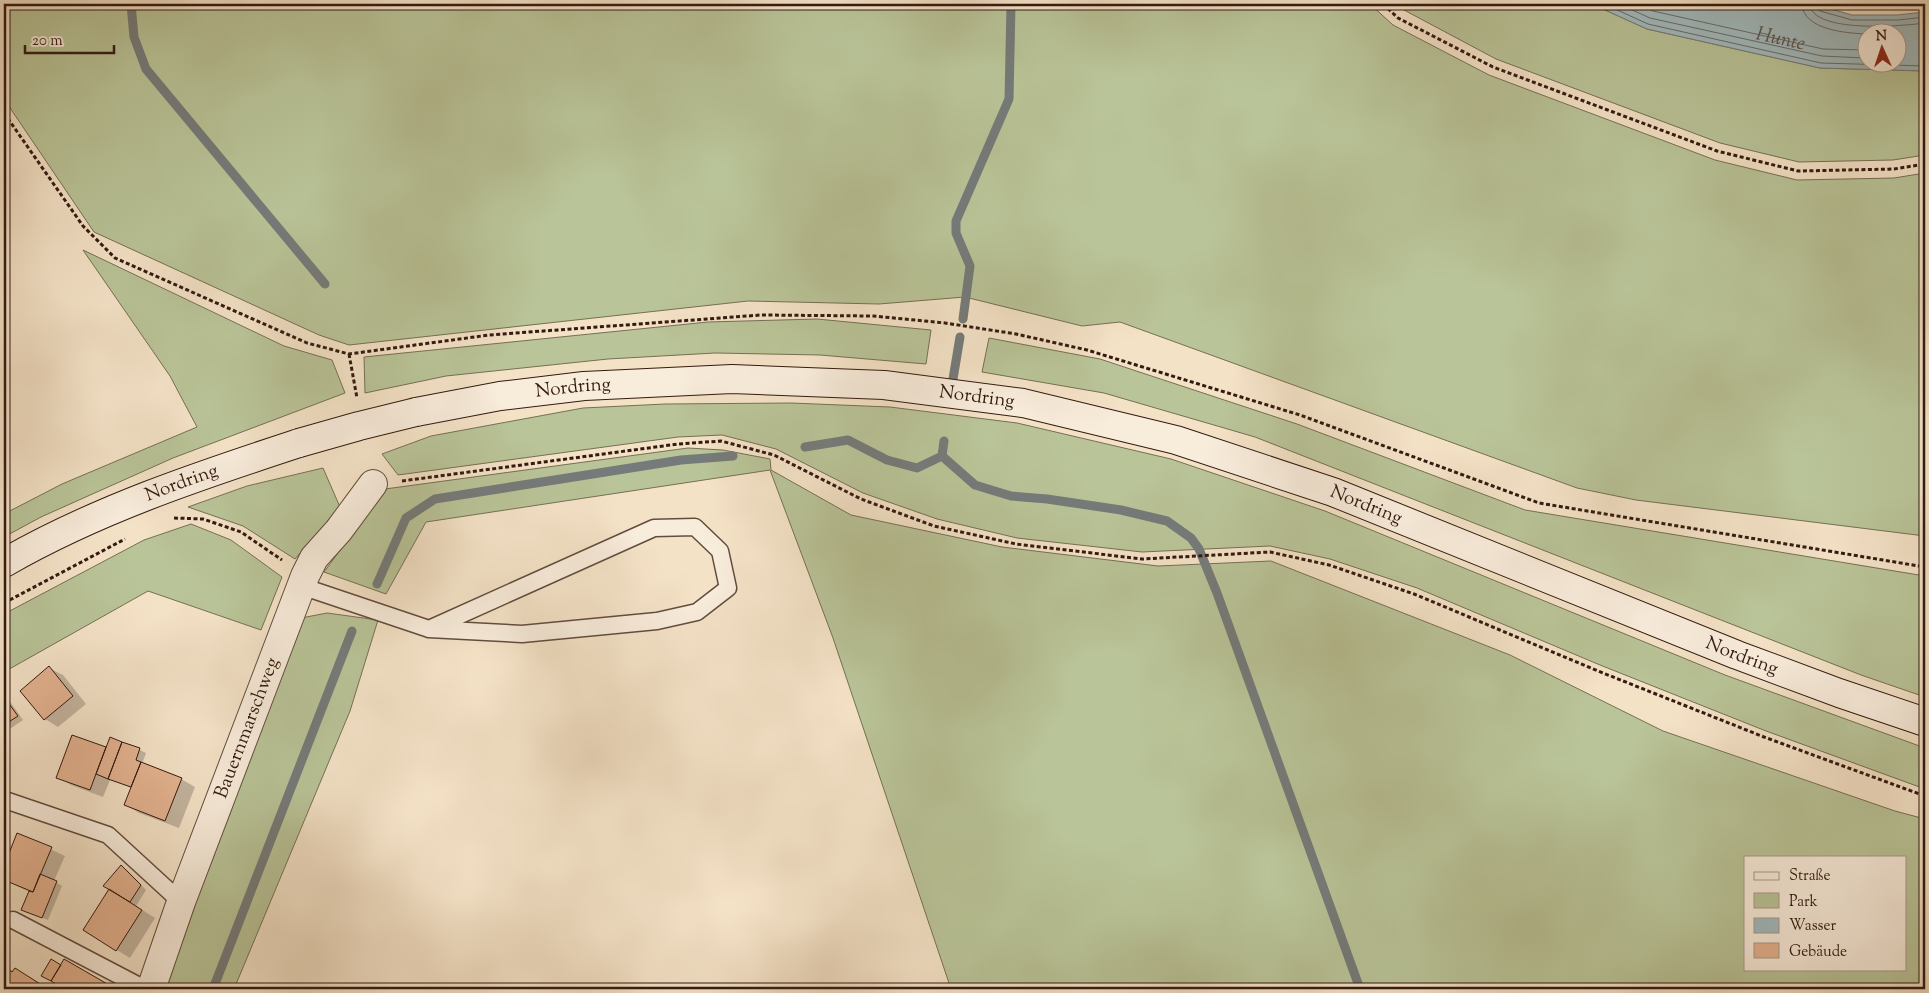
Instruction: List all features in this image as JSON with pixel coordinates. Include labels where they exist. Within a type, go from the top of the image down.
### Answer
[{"type":"main road","name":"Nordring","points":[[4,563],[107,512],[206,474],[299,443],[416,412],[500,396],[584,386],[732,379],[884,385],[1024,402],[1176,440],[1333,492],[1737,655],[1839,693],[1925,722]]},
{"type":"main road","name":"Bauernmarschweg","points":[[151,989],[181,902],[303,581],[314,558],[339,530],[373,484]]},
{"type":"lane","points":[[303,581],[429,629],[522,634],[657,621],[697,612],[728,588],[720,551],[695,527],[654,528],[429,629]]},
{"type":"lane","points":[[4,802],[8,801],[108,835],[181,902]]},
{"type":"lane","points":[[13,920],[145,989]]},
{"type":"path","points":[[1383,4],[1398,18],[1493,67],[1717,151],[1798,171],[1894,169],[1925,164]]},
{"type":"path","points":[[4,113],[83,226],[115,258],[307,343],[349,354],[356,392]]},
{"type":"path","points":[[373,484],[678,444],[721,441],[774,455],[861,499],[934,526],[1016,544],[1142,559],[1270,552],[1329,565],[1414,594],[1598,672],[1745,730],[1925,796]]},
{"type":"path","points":[[167,521],[174,518],[203,519],[241,532],[303,581]]},
{"type":"path","points":[[4,603],[127,537]]},
{"type":"green space","points":[[4,4],[1370,4],[1393,25],[1489,75],[1715,160],[1797,180],[1894,178],[1925,173],[1925,536],[1636,500],[1577,488],[1120,322],[1082,326],[965,297],[879,304],[748,301],[349,345],[319,335],[94,232],[4,99]]},
{"type":"green space","points":[[1397,4],[1592,4],[1647,29],[1820,68],[1856,69],[1856,72],[1925,71],[1925,155],[1893,160],[1799,162],[1720,143],[1496,59],[1404,10]]},
{"type":"green space","points":[[83,250],[284,346],[332,360],[345,393],[173,458],[41,517],[4,537],[4,514],[62,484],[197,427],[170,376]]},
{"type":"green space","points":[[817,319],[931,330],[926,364],[820,355],[715,353],[608,359],[446,376],[365,393],[364,357],[708,322]]},
{"type":"green space","points":[[989,338],[1100,359],[1297,424],[1525,510],[1925,576],[1925,697],[1861,675],[1255,437],[1104,393],[982,372]]},
{"type":"green space","points":[[791,403],[890,407],[1017,423],[1171,459],[1325,511],[1725,675],[1925,748],[1925,789],[1766,731],[1600,665],[1417,588],[1330,559],[1270,546],[1142,552],[1017,538],[937,519],[863,493],[776,449],[722,435],[678,437],[398,475],[382,454],[431,436],[583,408],[665,404]]},
{"type":"green space","points":[[688,448],[723,450],[770,459],[771,470],[851,515],[1002,547],[1158,566],[1271,561],[1510,655],[1663,731],[1895,811],[1925,819],[1925,989],[951,989],[833,638],[770,470],[426,522],[386,594],[324,572],[385,489]]},
{"type":"green space","points":[[323,468],[340,507],[295,559],[243,526],[188,507],[247,486]]},
{"type":"green space","points":[[191,524],[231,540],[282,577],[261,630],[148,591],[4,672],[4,614],[144,540]]},
{"type":"green space","points":[[327,613],[378,620],[350,711],[234,989],[158,989],[296,619]]},
{"type":"water","name":"Hunte","points":[[1592,4],[1813,4],[1852,15],[1897,15],[1925,12],[1925,71],[1906,70],[1906,22],[1856,22],[1856,69],[1820,68],[1647,29]]},
{"type":"building","points":[[49,666],[73,696],[44,720],[20,691]]},
{"type":"building","points":[[4,697],[18,716],[4,725]]},
{"type":"building","points":[[72,735],[106,747],[90,790],[56,778]]},
{"type":"building","points":[[110,737],[122,742],[108,779],[96,774]]},
{"type":"building","points":[[122,742],[140,748],[136,760],[141,762],[131,787],[108,779]]},
{"type":"building","points":[[141,762],[182,778],[165,821],[124,805]]},
{"type":"building","points":[[17,833],[52,847],[33,892],[4,880],[4,866]]},
{"type":"building","points":[[121,865],[141,885],[130,902],[103,886]]},
{"type":"building","points":[[40,874],[57,881],[42,918],[21,910],[29,891],[33,892]]},
{"type":"building","points":[[109,889],[142,910],[116,951],[83,930]]},
{"type":"building","points":[[51,959],[61,965],[51,981],[41,976]]},
{"type":"building","points":[[64,959],[116,989],[64,989],[51,981]]},
{"type":"building","points":[[4,966],[12,972],[15,968],[45,987],[44,989],[4,989]]},
{"type":"waterway","points":[[131,4],[134,37],[146,69],[325,284]]},
{"type":"waterway","points":[[963,319],[970,266],[956,233],[956,221],[1009,99],[1011,4]]},
{"type":"waterway","points":[[953,379],[960,337]]},
{"type":"waterway","points":[[805,447],[848,440],[887,460],[917,468],[942,456]]},
{"type":"waterway","points":[[944,441],[942,456],[975,485],[1011,496],[1047,499],[1121,510],[1167,521],[1191,538],[1199,549],[1217,593],[1360,989]]},
{"type":"waterway","points":[[377,584],[406,518],[435,499],[681,460],[733,456]]},
{"type":"waterway","points":[[213,989],[352,631]]}]
